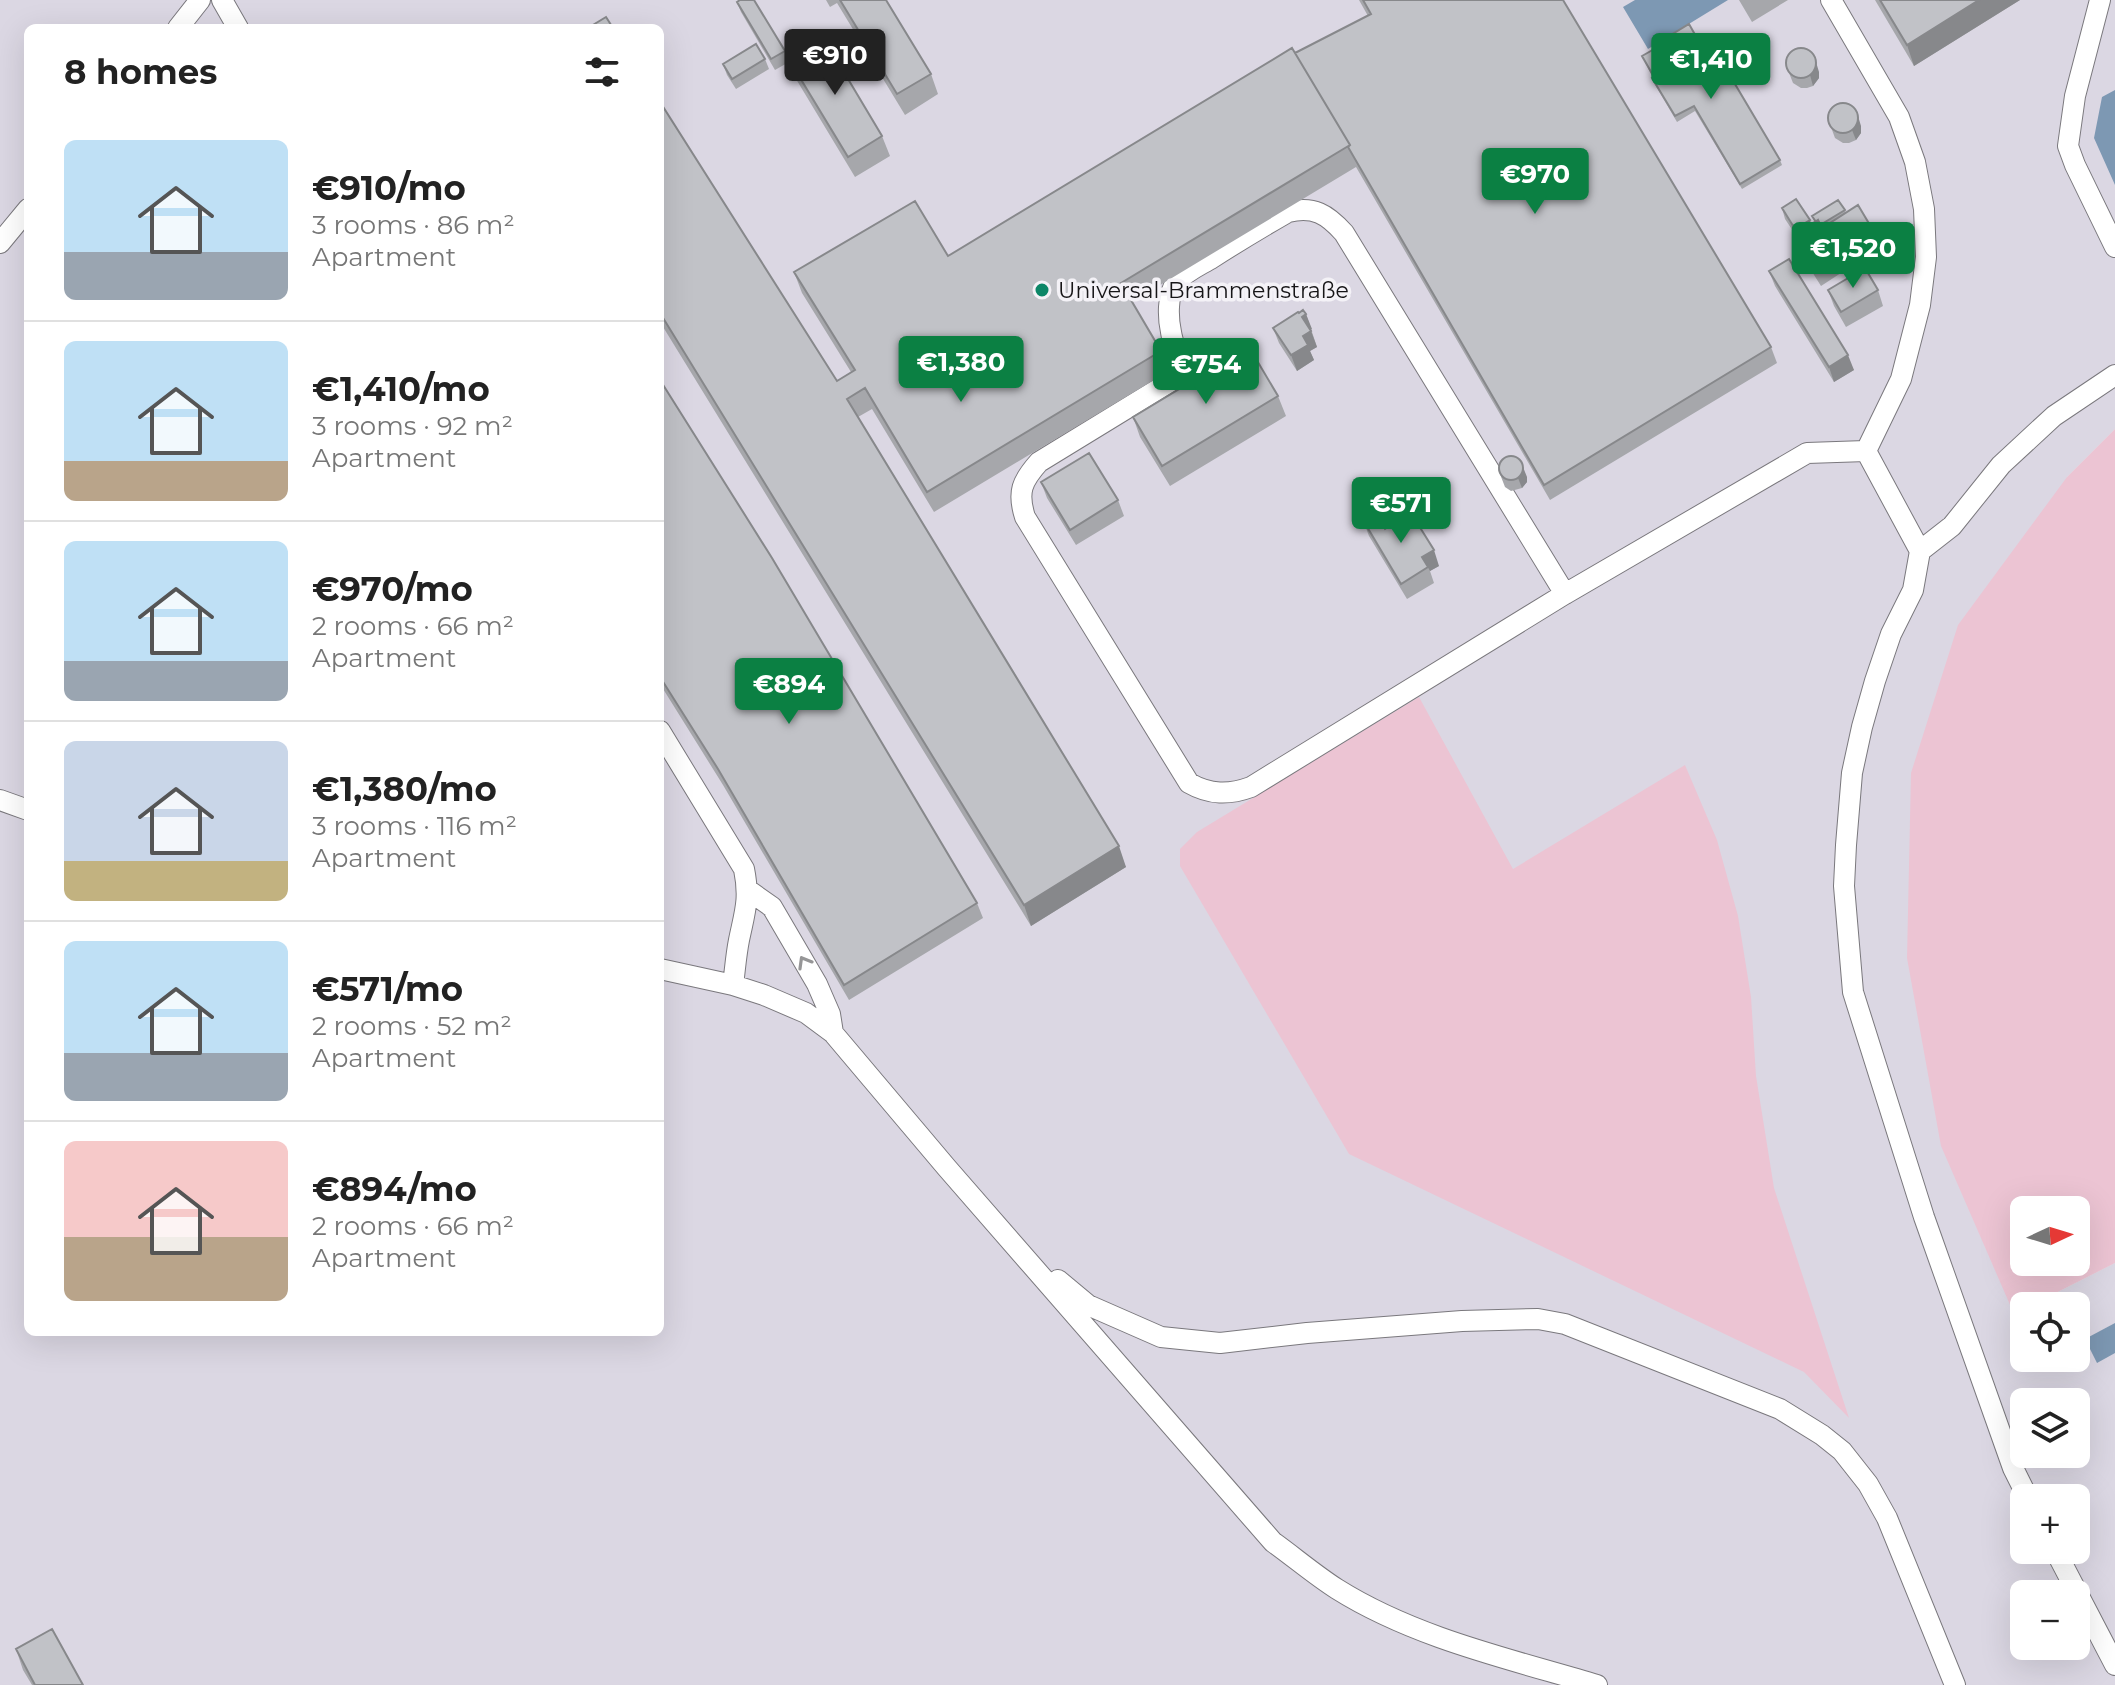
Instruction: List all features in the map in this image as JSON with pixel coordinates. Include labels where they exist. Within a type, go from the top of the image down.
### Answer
[{"type":"lane","points":[[181,24],[200,0]]},
{"type":"lane","points":[[222,0],[236,24]]},
{"type":"lane","points":[[1831,0],[1899,117],[1915,162],[1924,209],[1926,257],[1920,305],[1901,379],[1866,451]]},
{"type":"lane","points":[[2100,0],[2075,96],[2068,146],[2115,247]]},
{"type":"lane","points":[[1565,594],[1344,233],[1331,218],[1302,209],[1288,212],[1182,277],[1174,285],[1170,304],[1171,334],[1179,369],[1173,380],[1039,462],[1021,489],[1020,503],[1025,517],[1189,783],[1215,794],[1236,793],[1251,787],[1565,594],[1807,453],[1866,451]]},
{"type":"lane","points":[[0,243],[24,214]]},
{"type":"lane","points":[[1920,551],[1952,526],[2001,465],[2054,416],[2115,375]]},
{"type":"lane","points":[[1866,451],[1920,551],[1913,590],[1891,634],[1875,681],[1852,773],[1844,886],[1853,992],[1924,1217],[2021,1484]]},
{"type":"lane","points":[[664,738],[744,869],[748,890],[733,985]]},
{"type":"lane","points":[[0,800],[24,809]]},
{"type":"lane","points":[[748,890],[772,907],[817,984],[830,1014],[833,1033]]},
{"type":"lane","points":[[664,970],[764,995],[806,1013],[833,1033],[1273,1542],[1338,1589],[1400,1622],[1597,1685]]},
{"type":"lane","points":[[1009,1239],[1088,1305],[1161,1337],[1220,1343],[1462,1321],[1538,1319],[1565,1324],[1780,1409],[1842,1451],[1868,1484],[1887,1518],[1955,1685]]},
{"type":"lane","points":[[2062,1564],[2115,1665]]},
{"type":"shaded area","points":[[0,0],[2115,0],[2115,429],[2067,477],[2022,1196],[2010,1196],[2010,1276],[2017,1276],[2016,1292],[2010,1292],[2010,1372],[2090,1372],[2090,1292],[2058,1292],[2115,1263],[2115,1685],[0,1685]]},
{"type":"shaded area","points":[[2115,429],[2115,1263],[2090,1276],[2090,1196],[2010,1196],[2010,1276],[2089,1276],[2058,1292],[2010,1292],[2010,1305],[1941,1146],[1907,958],[1911,773],[1958,625],[2067,477]]},
{"type":"shaded area","points":[[1419,697],[1513,869],[1685,765],[1717,840],[1738,916],[1751,997],[1756,1076],[1774,1188],[1849,1418],[1804,1372],[1349,1154],[1180,866],[1180,849],[1197,832]]},
{"type":"water","points":[[1635,0],[1728,0],[1648,49],[1623,7]]},
{"type":"water","points":[[2115,90],[2115,185],[2094,138],[2102,97]]},
{"type":"water","points":[[2115,1323],[2115,1353],[2097,1363],[2090,1349],[2090,1336]]},
{"type":"building","points":[[754,0],[785,51],[771,59],[737,2]]},
{"type":"building","points":[[840,0],[886,0],[931,74],[897,94]]},
{"type":"building","points":[[1363,0],[1563,0],[1771,347],[1544,485],[1295,53],[1371,14]]},
{"type":"building","points":[[1880,0],[1979,0],[1907,45]]},
{"type":"building","points":[[606,17],[610,24],[595,24]]},
{"type":"building","points":[[1689,24],[1702,47],[1710,42],[1780,160],[1740,184],[1694,106],[1675,116],[1642,56]]},
{"type":"building","points":[[823,37],[882,136],[848,157],[788,58]]},
{"type":"building","points":[[756,44],[765,59],[732,79],[723,64]]},
{"type":"building","points":[[1292,48],[1350,145],[1121,283],[1161,351],[927,492],[865,388],[847,399],[1119,846],[1024,905],[664,320],[664,108],[837,381],[855,370],[794,272],[915,201],[948,256]]},
{"type":"building","points":[[1801,48],[1807,49],[1815,57],[1815,69],[1807,77],[1801,78],[1795,77],[1787,69],[1786,63],[1787,57],[1795,49]]},
{"type":"building","points":[[1843,103],[1849,104],[1857,112],[1857,124],[1849,132],[1843,133],[1837,132],[1829,124],[1828,118],[1829,112],[1837,104]]},
{"type":"building","points":[[1796,199],[1810,220],[1795,229],[1782,208]]},
{"type":"building","points":[[1838,200],[1845,210],[1820,225],[1818,220],[1816,222],[1812,216]]},
{"type":"building","points":[[1858,205],[1877,237],[1815,270],[1794,235],[1818,220],[1822,228]]},
{"type":"building","points":[[1789,259],[1848,355],[1829,367],[1769,271]]},
{"type":"building","points":[[1865,268],[1878,290],[1841,312],[1828,290]]},
{"type":"building","points":[[1303,310],[1306,314],[1302,317],[1311,331],[1303,336],[1308,345],[1291,355],[1273,328]]},
{"type":"building","points":[[1249,347],[1278,396],[1162,466],[1133,417]]},
{"type":"building","points":[[664,386],[772,558],[977,903],[844,985],[718,769],[664,683]]},
{"type":"building","points":[[1089,453],[1118,500],[1070,530],[1041,482]]},
{"type":"building","points":[[1511,456],[1520,459],[1523,468],[1520,477],[1511,480],[1502,477],[1499,468],[1502,459]]},
{"type":"building","points":[[1375,513],[1385,529],[1411,513],[1434,550],[1422,557],[1428,567],[1401,584],[1363,520]]},
{"type":"building","points":[[52,1629],[83,1685],[35,1685],[16,1649]]},
{"type":"place","name":"Universal-Brammenstraße","points":[[1042,290]]}]
